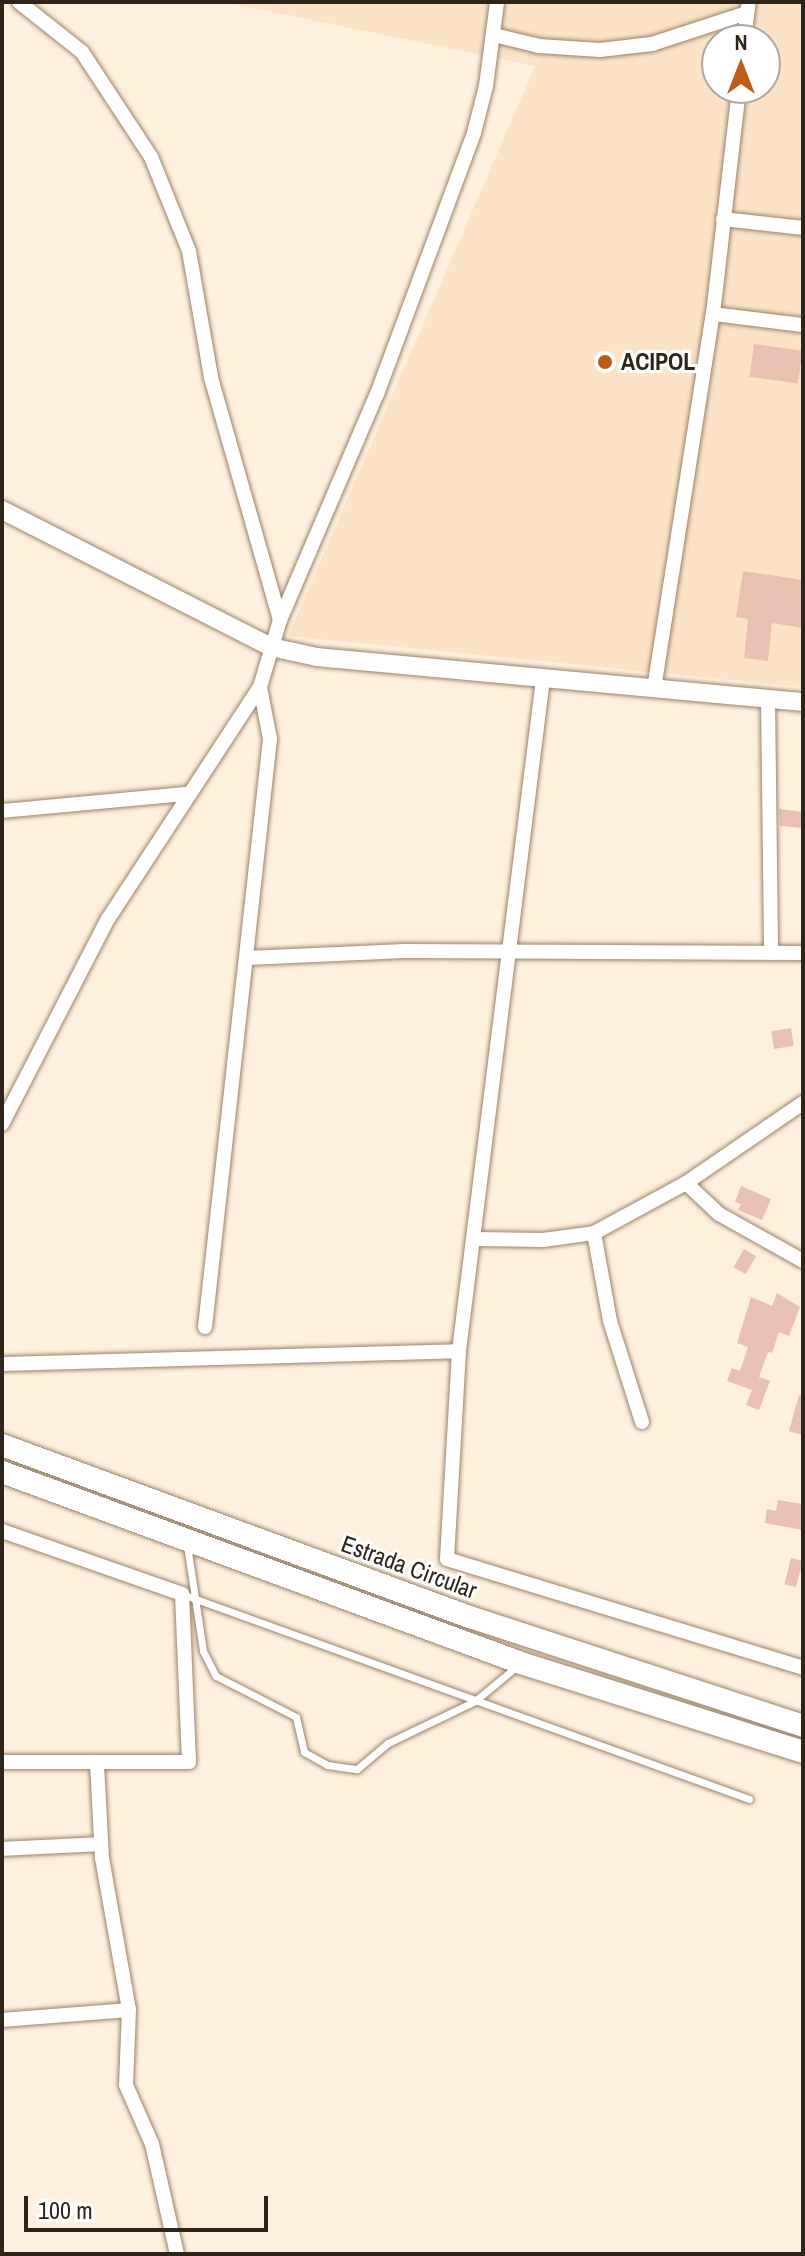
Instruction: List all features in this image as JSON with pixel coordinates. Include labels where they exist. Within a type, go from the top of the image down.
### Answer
[{"type":"main road","name":"Estrada Circular","points":[[2,1445],[470,1617],[803,1726]]},
{"type":"main road","points":[[2,1472],[186,1543],[521,1663],[803,1752]]},
{"type":"street","points":[[19,2],[82,52],[151,157],[189,251],[211,377],[280,620]]},
{"type":"street","points":[[2,1124],[108,919],[186,794],[260,687],[280,620],[377,394],[474,133],[494,35],[497,2]]},
{"type":"street","points":[[494,35],[539,46],[600,50],[652,44],[748,8]]},
{"type":"street","points":[[654,689],[713,314],[737,104]]},
{"type":"street","points":[[723,219],[803,228]]},
{"type":"street","points":[[713,314],[803,325]]},
{"type":"street","points":[[2,510],[271,647],[317,657],[803,702]]},
{"type":"street","points":[[543,679],[476,1239],[459,1351],[447,1559],[803,1668]]},
{"type":"street","points":[[205,1327],[270,739],[260,687]]},
{"type":"street","points":[[768,699],[771,953]]},
{"type":"street","points":[[2,811],[186,794]]},
{"type":"street","points":[[247,958],[405,951],[803,953]]},
{"type":"street","points":[[476,1239],[543,1240],[594,1233],[686,1183],[802,1105]]},
{"type":"street","points":[[686,1183],[719,1214],[803,1261]]},
{"type":"street","points":[[594,1233],[610,1321],[642,1422]]},
{"type":"street","points":[[2,1364],[459,1351]]},
{"type":"street","points":[[2,1531],[182,1594],[189,1762],[2,1762]]},
{"type":"street","points":[[97,1763],[101,1844],[129,2010],[128,2097],[152,2144],[177,2254]]},
{"type":"street","points":[[2,1849],[101,1844]]},
{"type":"street","points":[[2,2020],[129,2010]]},
{"type":"lane","points":[[186,1543],[199,1601],[203,1651],[216,1676],[296,1717],[304,1752],[327,1765],[357,1769],[388,1743],[475,1701],[521,1663]]},
{"type":"lane","points":[[182,1594],[749,1799]]},
{"type":"shaded area","name":"ACIPOL","points":[[223,2],[803,2],[803,687],[288,636],[535,66]]},
{"type":"building","points":[[754,344],[803,351],[798,383],[749,377]]},
{"type":"building","points":[[743,571],[803,580],[803,628],[772,623],[768,661],[744,658],[748,619],[736,617]]},
{"type":"building","points":[[779,809],[803,812],[803,828],[780,826]]},
{"type":"building","points":[[791,1028],[794,1046],[774,1049],[771,1031]]},
{"type":"building","points":[[741,1186],[771,1199],[762,1220],[738,1210],[741,1204],[735,1202]]},
{"type":"building","points":[[744,1249],[756,1256],[746,1274],[734,1267]]},
{"type":"building","points":[[777,1293],[800,1307],[789,1336],[779,1332],[772,1353],[768,1352],[759,1377],[770,1381],[759,1410],[746,1405],[752,1390],[727,1381],[732,1368],[740,1371],[748,1347],[737,1343],[751,1297],[772,1306]]},
{"type":"building","points":[[799,1395],[803,1395],[803,1435],[789,1431]]},
{"type":"building","points":[[778,1500],[803,1504],[803,1530],[765,1523],[767,1509],[776,1511]]},
{"type":"building","points":[[791,1558],[803,1561],[796,1587],[784,1584]]},
{"type":"place","name":"ACIPOL","points":[[605,362]]}]
